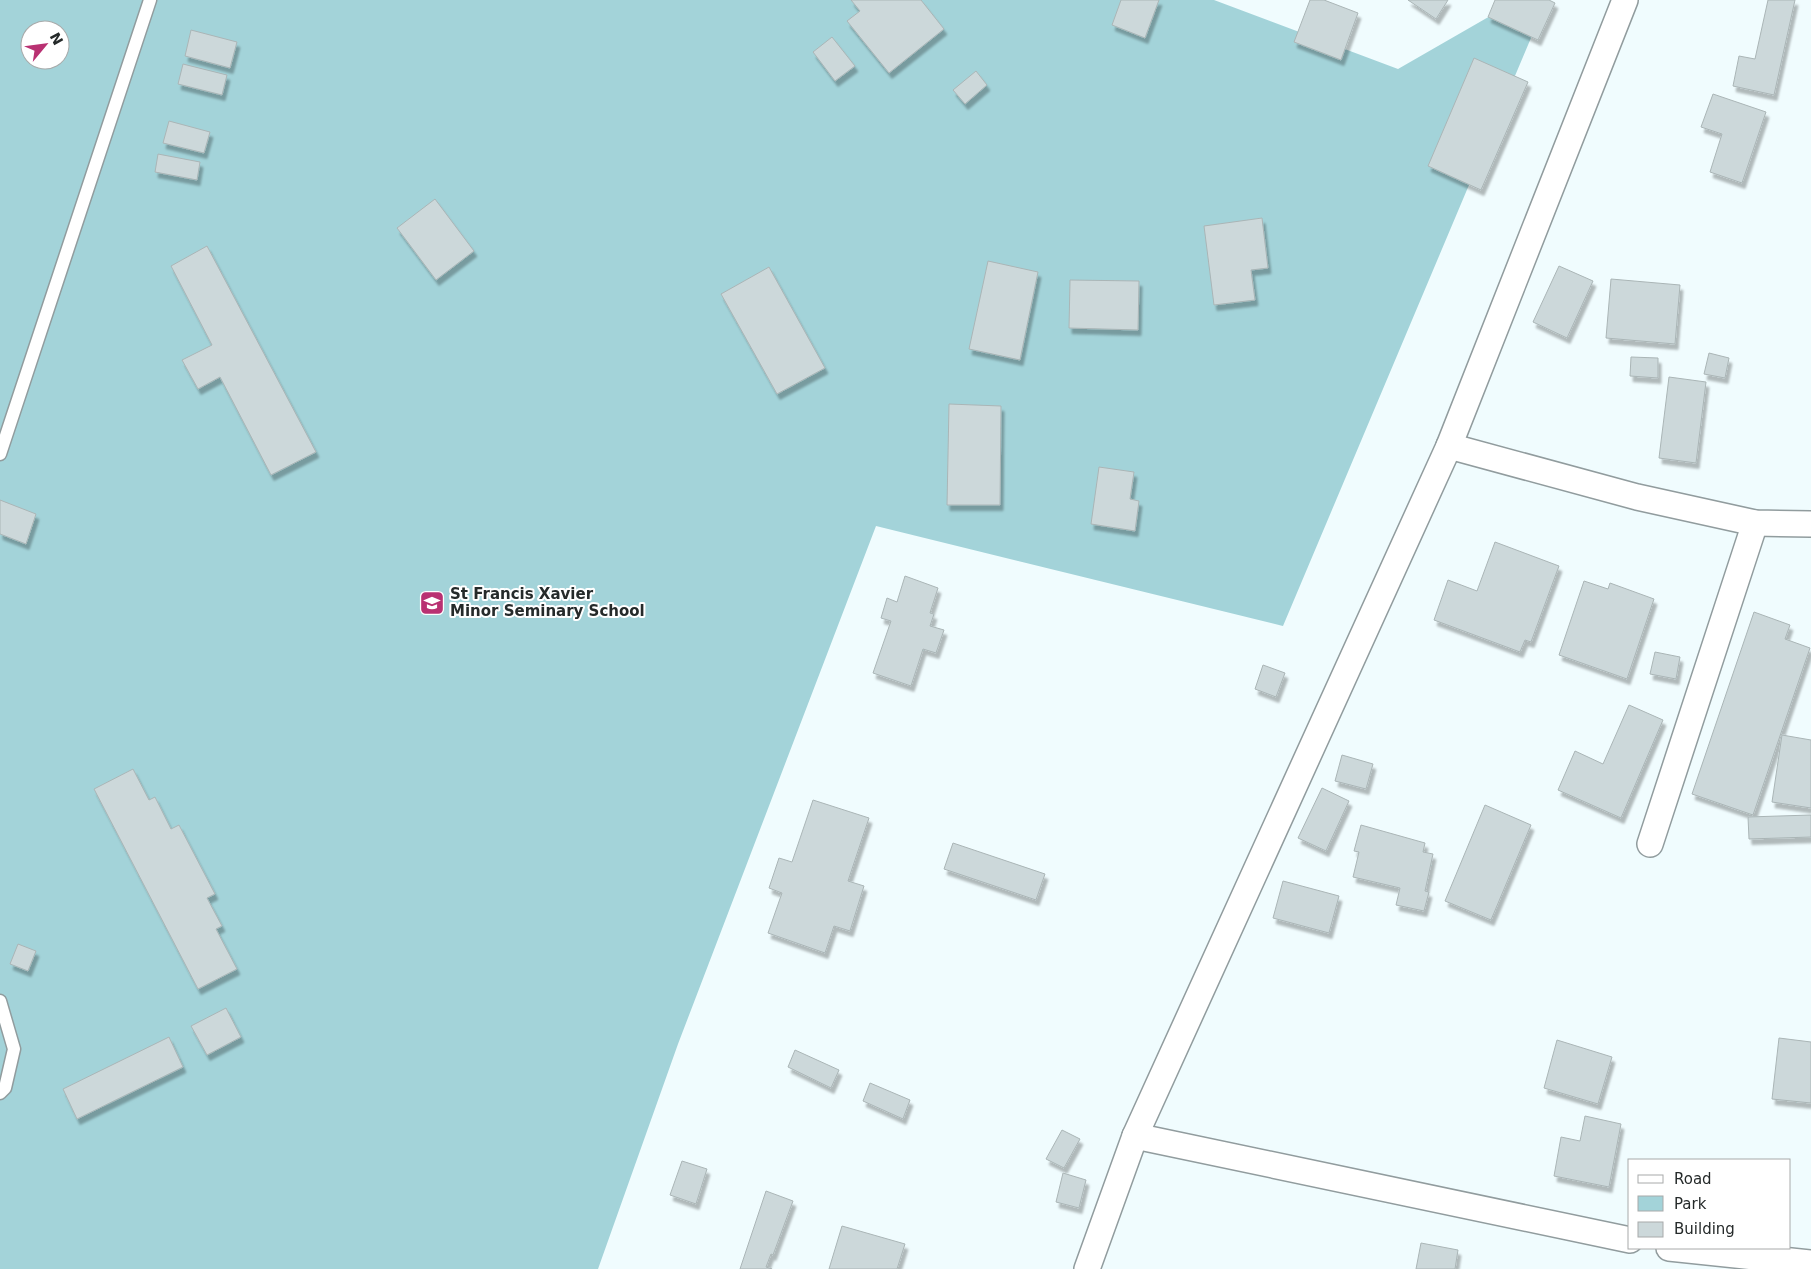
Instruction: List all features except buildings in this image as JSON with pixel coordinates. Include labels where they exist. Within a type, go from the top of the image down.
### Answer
[{"type":"street","points":[[1087,1269],[1136,1136],[1449,446],[1624,0]]},
{"type":"street","points":[[1449,446],[1637,497],[1755,523],[1811,524]]},
{"type":"street","points":[[1650,844],[1755,523]]},
{"type":"street","points":[[1136,1136],[1628,1240]]},
{"type":"street","points":[[1678,1249],[1811,1263]]},
{"type":"lane","points":[[0,454],[150,0]]},
{"type":"lane","points":[[0,1001],[14,1050],[5,1088],[0,1093]]},
{"type":"green space","name":"St Francis Xavier Minor Seminary School","points":[[0,0],[1214,0],[1398,69],[1518,0],[1547,0],[1283,626],[876,526],[678,1044],[598,1269],[0,1269]]},
{"type":"place","name":"St Francis Xavier Minor Seminary School","points":[[432,603]]}]
